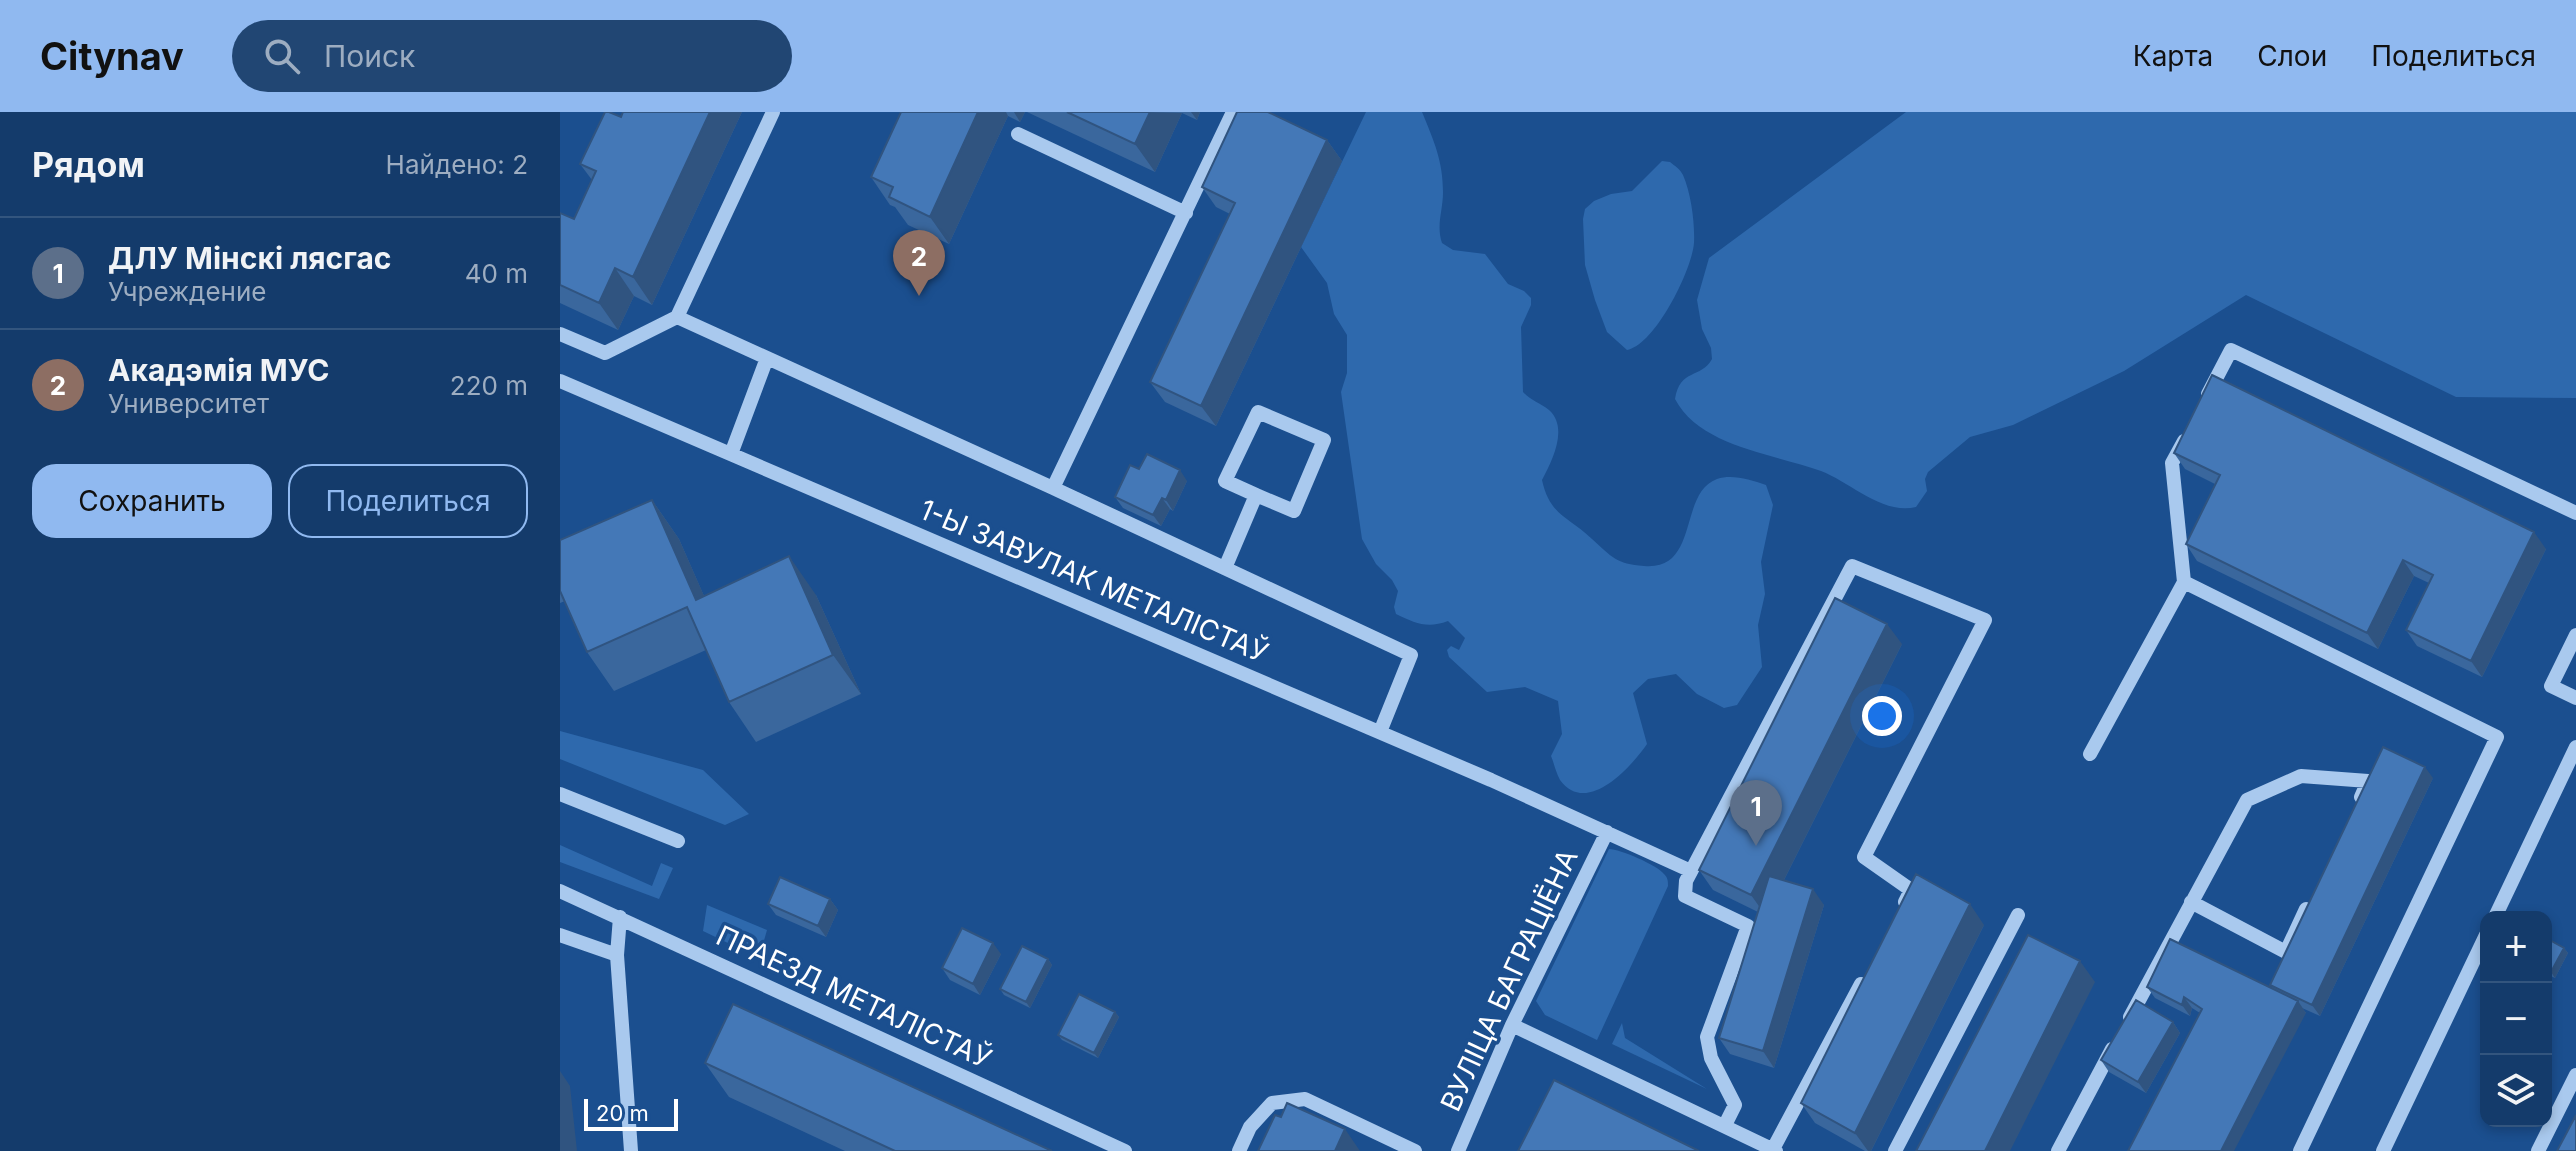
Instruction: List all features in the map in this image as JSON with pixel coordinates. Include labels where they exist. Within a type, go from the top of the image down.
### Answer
[{"type":"street","points":[[560,334],[605,353],[677,317],[773,112]]},
{"type":"street","points":[[1053,488],[1233,112]]},
{"type":"street","points":[[1018,134],[1186,213]]},
{"type":"street","points":[[677,317],[1411,655],[1380,732]]},
{"type":"street","points":[[2202,406],[2231,350],[2576,513]]},
{"type":"street","points":[[731,454],[767,358]]},
{"type":"street","name":"1-Ы ЗАВУЛАК МЕТАЛІСТАЎ","points":[[560,381],[1380,732],[1691,871]]},
{"type":"street","points":[[1258,412],[1324,440],[1294,511],[1256,495],[1225,481],[1258,412]]},
{"type":"street","points":[[2090,754],[2184,582],[2172,463],[2194,421]]},
{"type":"street","points":[[1225,568],[1256,495]]},
{"type":"street","points":[[1725,1125],[1735,1105],[1711,1058],[1707,1037],[1748,926],[1685,896],[1686,881],[1852,566],[1985,620],[1864,857],[1911,890],[1897,918]]},
{"type":"street","points":[[2184,582],[2497,737],[2300,1151]]},
{"type":"street","points":[[2576,635],[2551,686],[2576,698]]},
{"type":"street","points":[[2498,911],[2576,747]]},
{"type":"street","points":[[2124,1026],[2247,800],[2301,776],[2368,781],[2355,809]]},
{"type":"street","points":[[560,794],[678,841]]},
{"type":"street","name":"ВУЛІЦА БАГРАЦІЁНА","points":[[1458,1151],[1512,1025],[1607,832]]},
{"type":"street","name":"ПРАЕЗД МЕТАЛІСТАЎ","points":[[560,891],[1125,1151]]},
{"type":"street","points":[[2191,902],[2286,952],[2313,895]]},
{"type":"street","points":[[1895,1151],[2018,915]]},
{"type":"street","points":[[620,917],[617,955],[631,1151]]},
{"type":"street","points":[[560,935],[617,955]]},
{"type":"street","points":[[2383,1151],[2480,948]]},
{"type":"street","points":[[1512,1025],[1774,1150],[1867,972]]},
{"type":"street","points":[[2058,1151],[2117,1040]]},
{"type":"street","points":[[2538,1151],[2576,1075]]},
{"type":"street","points":[[1239,1151],[1250,1127],[1272,1103],[1305,1099],[1415,1151]]},
{"type":"shaded area","points":[[1366,112],[1422,112],[1440,161],[1442,243],[1453,250],[1485,254],[1508,284],[1531,298],[1521,327],[1523,392],[1549,410],[1558,426],[1557,445],[1542,480],[1550,501],[1561,514],[1615,558],[1644,566],[1662,564],[1674,556],[1697,499],[1705,487],[1717,479],[1735,477],[1766,485],[1773,505],[1761,562],[1765,594],[1758,625],[1762,667],[1737,705],[1724,708],[1697,694],[1676,674],[1648,679],[1633,693],[1647,744],[1620,775],[1595,791],[1583,793],[1571,790],[1557,774],[1551,756],[1562,734],[1558,701],[1525,687],[1487,692],[1449,657],[1447,650],[1451,646],[1459,650],[1465,638],[1448,621],[1434,625],[1421,624],[1396,614],[1394,607],[1398,591],[1376,564],[1362,539],[1341,392],[1347,373],[1347,335],[1334,314],[1327,283],[1301,247]]},
{"type":"shaded area","points":[[1906,112],[2576,112],[2576,398],[2456,397],[2246,295],[2124,371],[2013,425],[1970,437],[1928,472],[1925,479],[1927,491],[1916,507],[1903,508],[1879,502],[1821,471],[1740,447],[1702,428],[1675,399],[1681,382],[1712,359],[1697,300],[1709,258]]},
{"type":"shaded area","points":[[1662,161],[1670,162],[1679,169],[1688,190],[1694,226],[1692,255],[1660,321],[1638,345],[1627,350],[1607,332],[1595,300],[1585,265],[1583,219],[1585,209],[1594,201],[1611,194],[1632,191]]},
{"type":"shaded area","points":[[560,731],[703,770],[749,814],[725,825],[560,759]]},
{"type":"shaded area","points":[[560,845],[652,886],[661,863],[673,868],[659,899],[560,862]]},
{"type":"shaded area","points":[[1609,849],[1654,866],[1665,875],[1668,886],[1597,1040],[1545,1015],[1536,1001]]},
{"type":"shaded area","points":[[707,905],[767,930],[759,958],[703,931]]},
{"type":"shaded area","points":[[1622,1023],[1625,1038],[1707,1089],[1612,1044]]},
{"type":"building","points":[[605,112],[621,117],[623,112],[710,112],[633,277],[615,268],[599,303],[560,285],[560,213],[574,219],[596,171],[580,164]]},
{"type":"building","points":[[901,112],[978,112],[930,217],[889,197],[893,187],[871,177]]},
{"type":"building","points":[[1067,112],[1150,112],[1135,144]]},
{"type":"building","points":[[1237,112],[1268,112],[1327,140],[1201,406],[1150,382],[1235,203],[1202,187]]},
{"type":"building","points":[[2212,375],[2534,532],[2471,661],[2406,630],[2433,575],[2403,560],[2367,633],[2186,544],[2220,475],[2174,453]]},
{"type":"building","points":[[1147,454],[1180,470],[1166,500],[1162,498],[1153,515],[1115,497],[1130,465],[1139,469]]},
{"type":"building","points":[[652,500],[696,600],[789,556],[833,655],[729,702],[687,607],[587,652],[560,591],[560,540]]},
{"type":"building","points":[[1835,598],[1887,624],[1751,895],[1699,870]]},
{"type":"building","points":[[2383,747],[2425,767],[2312,1005],[2270,985]]},
{"type":"building","points":[[1916,874],[1970,904],[1855,1133],[1801,1103]]},
{"type":"building","points":[[1769,876],[1813,889],[1763,1051],[1719,1038]]},
{"type":"building","points":[[780,877],[830,899],[818,926],[768,904]]},
{"type":"building","points":[[962,928],[993,943],[973,984],[942,968]]},
{"type":"building","points":[[2028,935],[2080,961],[1985,1151],[1916,1151]]},
{"type":"building","points":[[2170,939],[2298,1001],[2221,1151],[2128,1151],[2202,1009],[2184,997],[2182,1005],[2147,987]]},
{"type":"building","points":[[2552,941],[2564,948],[2552,970]]},
{"type":"building","points":[[1022,946],[1048,959],[1026,1002],[1000,989]]},
{"type":"building","points":[[1079,994],[1115,1012],[1094,1053],[1058,1035]]},
{"type":"building","points":[[2136,1000],[2173,1022],[2138,1082],[2101,1060]]},
{"type":"building","points":[[733,1004],[1052,1151],[895,1151],[705,1063]]},
{"type":"building","points":[[1554,1080],[1699,1151],[1518,1151]]},
{"type":"building","points":[[1287,1103],[1345,1129],[1335,1151],[1258,1151],[1275,1115],[1281,1117]]},
{"type":"building","points":[[2576,1115],[2576,1151],[2557,1151]]},
{"type":"place","name":"Акадэмія МУС","points":[[919,296]]},
{"type":"place","name":"ДЛУ Мінскі лясгас","points":[[1756,846]]}]
